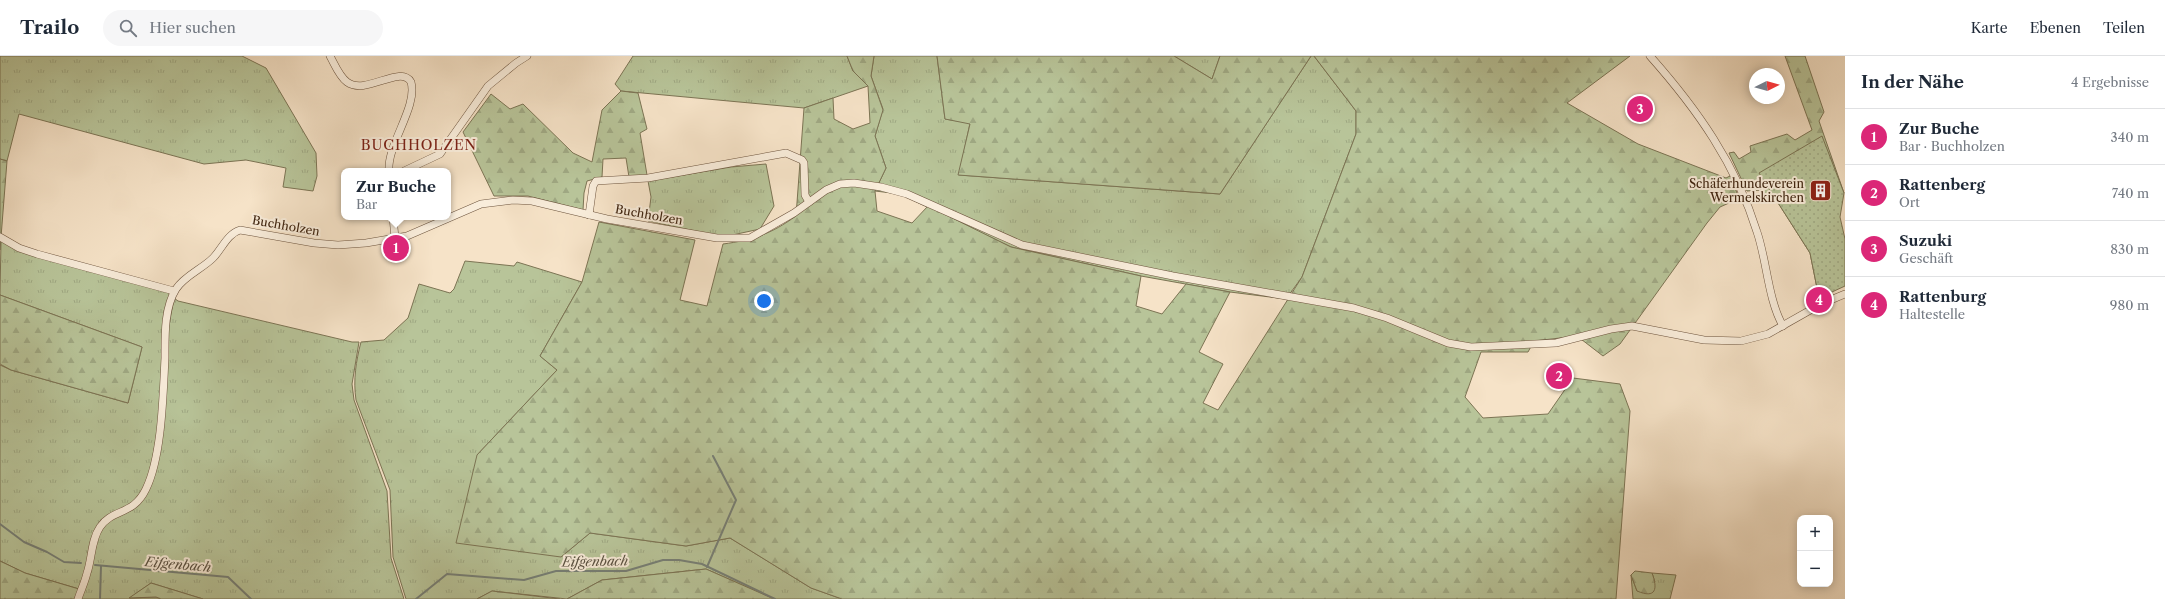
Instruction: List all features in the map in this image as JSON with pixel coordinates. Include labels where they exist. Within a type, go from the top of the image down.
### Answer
[{"type":"street","points":[[330,56],[343,78],[354,86],[367,86],[398,76],[406,77],[411,82],[410,102],[391,155],[389,168]]},
{"type":"street","points":[[410,168],[440,154],[488,86],[516,62],[527,56]]},
{"type":"street","points":[[1650,56],[1702,119],[1733,172],[1757,232],[1776,314],[1783,326]]},
{"type":"street","points":[[589,215],[596,181],[648,178],[786,153],[802,160],[804,163],[805,195],[808,202]]},
{"type":"street","name":"Buchholzen","points":[[451,217],[476,206],[500,200],[532,201],[652,228],[729,240],[750,238],[794,213],[826,190],[840,184],[854,183],[891,189],[914,196],[1001,237],[1022,245],[1173,276],[1354,308],[1387,318],[1435,339],[1459,345],[1478,347],[1556,343],[1611,329],[1632,326],[1704,340],[1732,342],[1752,339],[1783,326],[1821,304],[1845,294]]},
{"type":"street","points":[[393,220],[394,238]]},
{"type":"street","name":"Buchholzen","points":[[174,291],[182,282],[213,258],[230,236],[240,230],[290,240],[338,245],[366,243],[394,238],[415,233],[444,220]]},
{"type":"street","points":[[0,238],[19,248],[37,254],[174,291],[167,317],[163,396],[152,471],[146,490],[138,503],[105,521],[100,528],[95,537],[87,574],[78,599]]},
{"type":"green space","points":[[0,56],[242,56],[266,68],[316,153],[317,176],[313,191],[283,187],[286,168],[246,160],[204,164],[19,114],[7,161],[0,159]]},
{"type":"green space","points":[[633,56],[847,56],[853,71],[868,86],[804,108],[621,91],[615,84]]},
{"type":"green space","points":[[847,56],[874,56],[871,76],[883,110],[875,136],[886,168],[875,191],[877,211],[912,223],[928,206],[1011,247],[1141,276],[1136,306],[1162,314],[1186,284],[1230,292],[1199,352],[1223,364],[1203,403],[1218,410],[1302,277],[1356,134],[1356,111],[1314,56],[1630,56],[1567,103],[1638,144],[1726,178],[1730,176],[1737,193],[1729,203],[1720,207],[1707,223],[1620,344],[1603,356],[1577,336],[1534,341],[1528,352],[1481,352],[1465,397],[1483,418],[1548,414],[1573,378],[1620,384],[1630,411],[1616,599],[842,599],[811,588],[730,538],[686,546],[590,533],[561,557],[456,543],[477,455],[557,370],[540,356],[582,282],[599,222],[695,240],[680,300],[707,306],[723,244],[753,238],[770,232],[796,216],[804,108],[833,98],[834,119],[853,129],[870,123],[868,86],[853,71]]},
{"type":"green space","points":[[874,56],[937,56],[945,119],[970,123],[959,175],[1220,194],[1311,56],[1314,56],[1356,111],[1356,134],[1302,277],[1286,299],[1230,292],[1141,276],[1011,247],[900,194],[875,191],[886,168],[875,136],[883,109],[871,76]]},
{"type":"green space","points":[[937,56],[1174,56],[1212,79],[1220,56],[1311,56],[1220,194],[958,175],[970,124],[945,119]]},
{"type":"green space","points":[[1174,56],[1220,56],[1212,79]]},
{"type":"green space","points":[[1785,56],[1805,56],[1824,112],[1819,121],[1844,193],[1840,194],[1812,236],[1819,298],[1810,253],[1775,198],[1768,200],[1761,190],[1747,191],[1729,153],[1734,152],[1739,159],[1751,152],[1750,146],[1787,134],[1795,140],[1812,130]]},
{"type":"green space","points":[[621,91],[638,93],[647,129],[640,133],[647,175],[629,177],[626,158],[603,159],[602,177],[587,181],[584,193],[583,210],[528,196],[494,196],[463,132],[491,94],[510,109],[523,104],[573,153],[592,162],[602,110]]},
{"type":"green space","points":[[1822,136],[1844,193],[1840,217],[1845,239],[1845,286],[1819,298],[1810,253],[1759,173]]},
{"type":"green space","points":[[0,159],[7,161],[0,250]]},
{"type":"green space","points":[[766,164],[774,206],[760,229],[723,237],[648,221],[651,197],[648,181],[731,167]]},
{"type":"green space","points":[[1,240],[168,292],[170,296],[164,372],[151,466],[144,488],[136,502],[103,519],[79,589],[25,573],[0,561],[0,365],[11,370],[128,403],[142,347],[0,295]]},
{"type":"green space","points":[[465,261],[514,266],[517,262],[582,282],[540,356],[557,370],[477,455],[561,557],[590,533],[686,546],[730,538],[811,588],[842,599],[774,599],[706,569],[602,580],[567,599],[492,591],[477,599],[406,599],[393,557],[390,490],[356,400],[356,363],[361,342],[384,340],[408,318],[419,284],[450,293],[454,289]]},
{"type":"green space","points":[[0,295],[142,347],[128,403],[11,370],[0,364]]},
{"type":"green space","points":[[174,298],[178,301],[352,342],[359,342],[352,384],[354,400],[387,491],[391,558],[404,599],[203,599],[151,583],[130,598],[156,597],[161,599],[79,599],[97,538],[106,522],[134,509],[154,471],[168,331]]},
{"type":"green space","points":[[0,561],[25,573],[79,589],[76,599],[0,599]]},
{"type":"green space","points":[[706,569],[774,599],[567,599],[602,580]]},
{"type":"green space","points":[[1635,571],[1652,573],[1655,588],[1652,593],[1648,594],[1637,591],[1631,575]]},
{"type":"green space","points":[[1652,573],[1676,575],[1670,599],[1633,599],[1631,575],[1637,591],[1655,582]]},
{"type":"green space","points":[[151,583],[203,599],[161,599],[156,597],[129,598]]},
{"type":"green space","points":[[492,591],[560,599],[477,599]]},
{"type":"waterway","points":[[707,567],[736,500],[713,456]]},
{"type":"waterway","name":"Eifgenbach","points":[[0,524],[24,542],[47,552],[64,562],[81,563]]},
{"type":"waterway","name":"Eifgenbach","points":[[416,599],[447,574],[524,580],[556,571],[626,571],[663,560],[679,560],[702,564],[775,599]]},
{"type":"waterway","name":"Eifgenbach","points":[[95,565],[228,577],[251,599]]},
{"type":"waterway","points":[[100,599],[101,566]]},
{"type":"place","name":"Suzuki","points":[[1640,109]]},
{"type":"place","name":"Schäferhundeverein Wermelskirchen","points":[[1820,191]]},
{"type":"place","name":"Zur Buche","points":[[396,248]]},
{"type":"place","name":"Rattenburg","points":[[1819,300]]},
{"type":"place","name":"Rattenberg","points":[[1559,376]]},
{"type":"district","name":"BUCHHOLZEN","points":[[419,145]]}]
